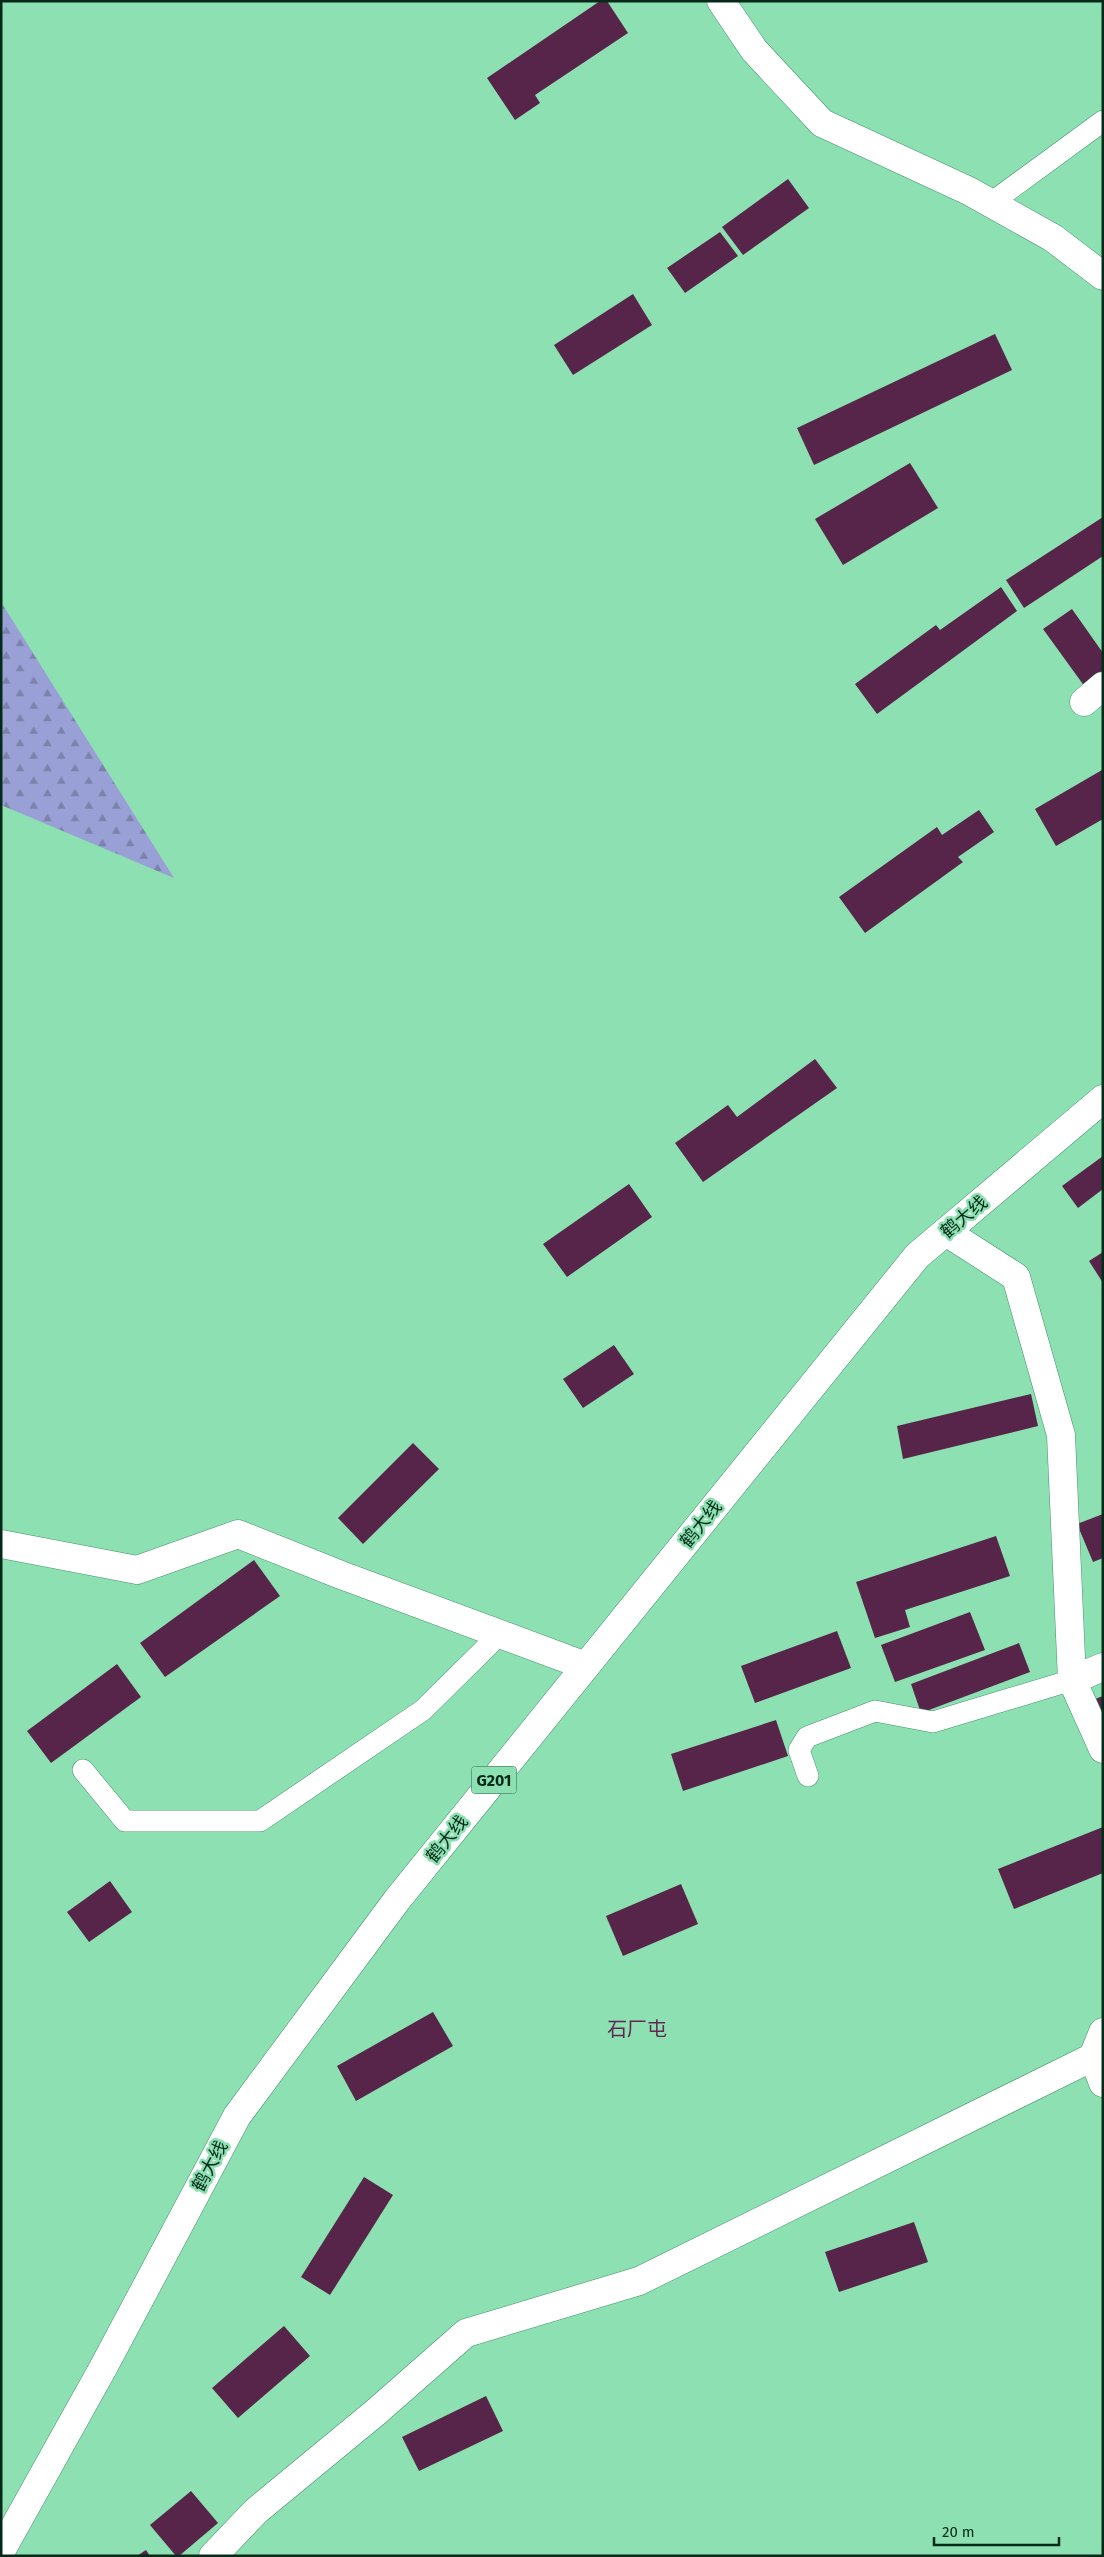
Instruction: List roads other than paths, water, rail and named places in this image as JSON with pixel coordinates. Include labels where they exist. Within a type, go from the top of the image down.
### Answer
[{"type":"main road","points":[[721,1],[754,50],[822,123],[969,191],[1053,238],[1103,276]]},
{"type":"main road","name":"鹤大线","points":[[6,2550],[237,2116],[397,1900],[917,1256],[1103,1099]]},
{"type":"main road","points":[[946,1232],[1016,1277],[1061,1435],[1072,1680],[1103,1749]]},
{"type":"main road","points":[[1,1544],[137,1570],[238,1534],[342,1576],[586,1666]]},
{"type":"main road","points":[[1072,1680],[1103,1668]]},
{"type":"main road","points":[[213,2556],[256,2511],[376,2412],[466,2333],[639,2281],[1098,2045],[1103,2083]]},
{"type":"lane","points":[[991,203],[1103,121]]},
{"type":"lane","points":[[83,1770],[125,1821],[260,1821],[423,1710],[500,1634]]},
{"type":"lane","points":[[808,1776],[799,1750],[807,1737],[874,1711],[933,1722],[1072,1680]]},
{"type":"district","name":"石厂屯","points":[[637,2029]]}]
